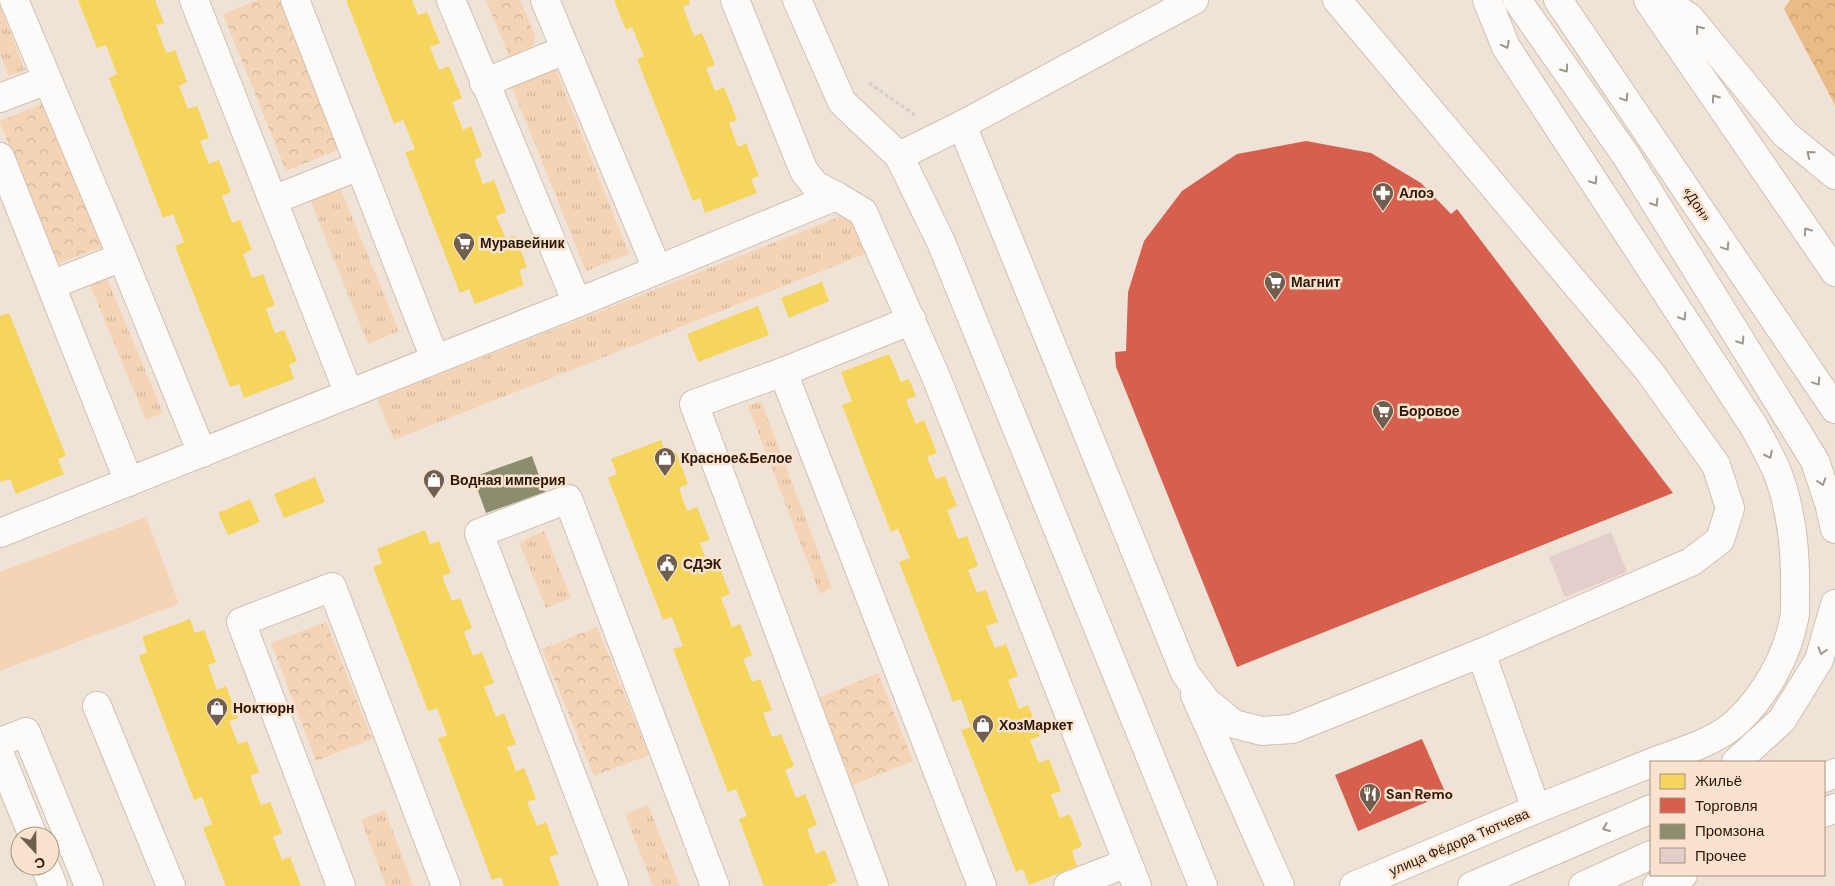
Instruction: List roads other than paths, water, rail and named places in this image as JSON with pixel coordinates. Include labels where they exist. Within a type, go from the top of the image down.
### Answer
[{"type":"main road","points":[[14,0],[202,453]]},
{"type":"main road","points":[[295,0],[435,359]]},
{"type":"main road","points":[[451,0],[484,83],[577,302]]},
{"type":"main road","points":[[545,0],[657,269]]},
{"type":"main road","points":[[735,0],[804,171],[815,185],[863,212],[936,376],[1132,874],[1068,886]]},
{"type":"main road","points":[[797,0],[842,102],[899,156],[941,242],[1203,886]]},
{"type":"main road","points":[[899,156],[962,125],[1194,0]]},
{"type":"main road","points":[[1185,673],[1206,701],[1234,724],[1262,731],[1292,729],[1481,653],[1691,562],[1720,540],[1730,508],[1716,465],[1649,371],[1337,0]]},
{"type":"main road","name":"улица Фёдора Тютчева","points":[[1487,0],[1506,47],[1753,425],[1776,469],[1785,500],[1792,533],[1796,573],[1794,618],[1783,658],[1763,690],[1738,721],[1713,738],[1657,761]]},
{"type":"main road","points":[[1517,0],[1627,157],[1815,461],[1829,503],[1835,529]]},
{"type":"main road","name":"«Дон»","points":[[1558,0],[1835,408]]},
{"type":"main road","points":[[1648,0],[1835,272]]},
{"type":"main road","points":[[1662,0],[1689,17],[1785,134],[1835,175]]},
{"type":"main road","points":[[198,1],[349,394]]},
{"type":"main road","points":[[484,83],[566,50]]},
{"type":"main road","points":[[0,98],[47,80]]},
{"type":"main road","points":[[962,125],[1185,673],[1280,886]]},
{"type":"main road","points":[[0,157],[129,482]]},
{"type":"main road","points":[[273,200],[359,166]]},
{"type":"main road","points":[[0,533],[349,394],[836,196]]},
{"type":"main road","points":[[51,285],[122,257]]},
{"type":"main road","points":[[874,886],[694,404],[783,372],[912,320]]},
{"type":"main road","points":[[783,372],[982,886]]},
{"type":"main road","points":[[614,886],[480,533],[568,500],[715,886]]},
{"type":"main road","points":[[341,886],[241,622],[332,587],[446,886]]},
{"type":"main road","points":[[1737,761],[1782,720],[1819,660],[1835,604]]},
{"type":"main road","points":[[1481,653],[1536,809]]},
{"type":"main road","points":[[96,706],[171,886]]},
{"type":"main road","points":[[0,742],[26,732],[89,886]]},
{"type":"main road","points":[[0,755],[29,826]]},
{"type":"main road","name":"улица Фёдора Тютчева","points":[[1354,886],[1536,809],[1650,764]]},
{"type":"main road","points":[[1472,886],[1650,808]]},
{"type":"main road","points":[[1584,886],[1650,856]]},
{"type":"main road","points":[[1658,886],[1681,876]]},
{"type":"place","name":"Алоэ","points":[[1383,212]]},
{"type":"place","name":"Муравейник","points":[[464,262]]},
{"type":"place","name":"Магнит","points":[[1275,301]]},
{"type":"place","name":"Боровое","points":[[1383,430]]},
{"type":"place","name":"Красное&Белое","points":[[665,477]]},
{"type":"place","name":"Водная империя","points":[[434,499]]},
{"type":"place","name":"СДЭК","points":[[667,583]]},
{"type":"place","name":"Ноктюрн","points":[[217,727]]},
{"type":"place","name":"ХозМаркет","points":[[983,744]]},
{"type":"place","name":"San Remo","points":[[1370,813]]}]
